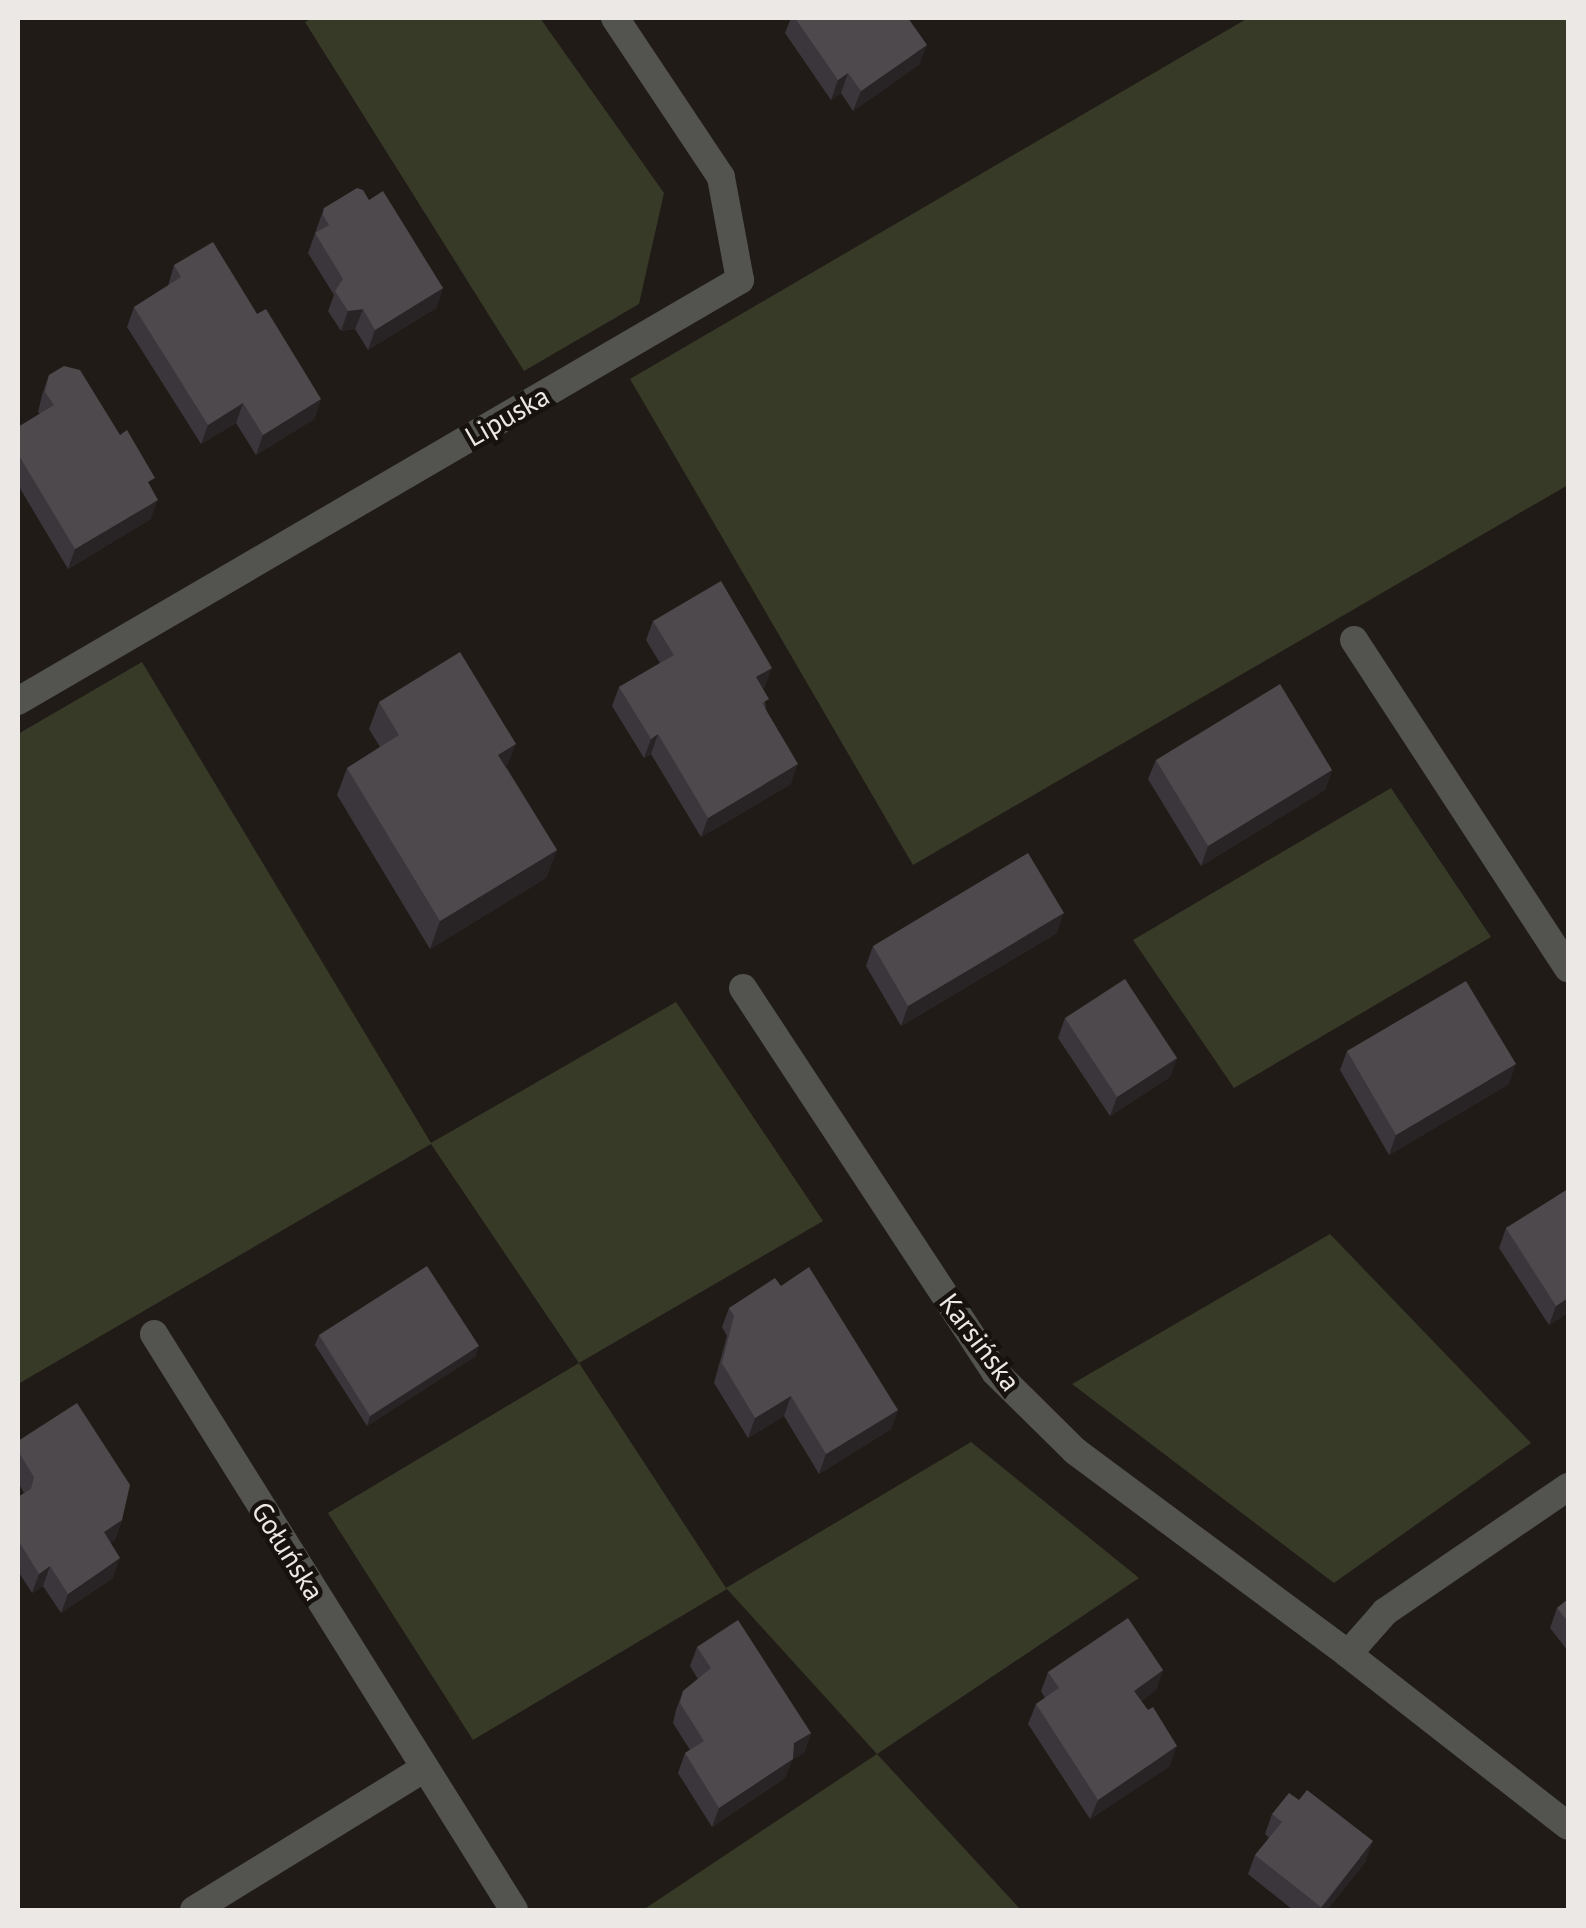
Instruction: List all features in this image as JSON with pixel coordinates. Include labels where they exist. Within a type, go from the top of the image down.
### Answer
[{"type":"street","name":"Lipuska","points":[[18,701],[740,280],[722,177],[615,18]]},
{"type":"street","points":[[1354,640],[1568,968]]},
{"type":"street","name":"Karsińska","points":[[743,988],[994,1372],[1076,1451],[1348,1654],[1568,1826]]},
{"type":"street","name":"Gołuńska","points":[[154,1334],[514,1910]]},
{"type":"street","points":[[1348,1654],[1384,1612],[1568,1487]]},
{"type":"street","points":[[194,1910],[423,1768]]},
{"type":"green space","points":[[313,18],[540,18],[664,193],[639,304],[524,371],[305,22]]},
{"type":"green space","points":[[1248,18],[1568,18],[1568,485],[913,865],[630,379]]},
{"type":"green space","points":[[142,662],[431,1143],[676,1002],[823,1221],[579,1363],[431,1144],[18,1384],[18,734]]},
{"type":"green space","points":[[1391,788],[1491,937],[1234,1088],[1133,940]]},
{"type":"green space","points":[[1330,1234],[1531,1443],[1334,1583],[1072,1384]]},
{"type":"green space","points":[[579,1363],[726,1588],[971,1442],[1139,1578],[877,1754],[727,1589],[473,1740],[328,1513]]},
{"type":"green space","points":[[877,1754],[1021,1910],[643,1910]]},
{"type":"building","points":[[795,18],[908,18],[927,45],[861,91],[848,73],[838,80]]},
{"type":"building","points":[[357,188],[369,200],[383,191],[443,288],[375,330],[363,309],[348,311],[335,291],[343,279],[315,233],[329,225],[324,208]]},
{"type":"building","points":[[213,242],[257,314],[266,309],[321,399],[263,435],[243,403],[208,425],[134,307],[181,277],[174,265]]},
{"type":"building","points":[[64,366],[80,370],[120,435],[127,430],[155,478],[148,482],[158,500],[75,549],[18,454],[18,427],[54,405],[45,392],[49,375]]},
{"type":"building","points":[[721,581],[772,668],[756,677],[769,699],[762,703],[798,764],[708,818],[658,734],[651,739],[619,687],[674,655],[653,621]]},
{"type":"building","points":[[460,652],[516,744],[498,755],[557,850],[440,921],[347,768],[399,735],[379,702]]},
{"type":"building","points":[[1280,684],[1332,770],[1208,846],[1156,760]]},
{"type":"building","points":[[1028,853],[1064,913],[908,1006],[873,946]]},
{"type":"building","points":[[1125,979],[1177,1058],[1117,1097],[1065,1018]]},
{"type":"building","points":[[1466,981],[1516,1064],[1396,1135],[1347,1051]]},
{"type":"building","points":[[1568,1189],[1568,1298],[1556,1306],[1506,1228]]},
{"type":"building","points":[[427,1266],[479,1346],[370,1416],[319,1335]]},
{"type":"building","points":[[809,1267],[898,1410],[826,1454],[791,1396],[755,1418],[722,1363],[734,1316],[729,1308],[775,1278],[781,1286]]},
{"type":"building","points":[[77,1403],[130,1485],[122,1520],[104,1532],[120,1558],[68,1594],[50,1566],[39,1574],[18,1540],[18,1497],[31,1489],[34,1477],[18,1451],[18,1441]]},
{"type":"building","points":[[1568,1599],[1568,1622],[1557,1608]]},
{"type":"building","points":[[1128,1618],[1163,1670],[1134,1691],[1148,1710],[1153,1707],[1177,1746],[1098,1800],[1036,1704],[1059,1688],[1048,1672]]},
{"type":"building","points":[[738,1620],[811,1733],[794,1743],[793,1759],[719,1808],[685,1753],[704,1741],[680,1703],[683,1691],[711,1668],[697,1647]]},
{"type":"building","points":[[1307,1790],[1373,1841],[1321,1907],[1255,1855],[1282,1822],[1272,1814],[1289,1793],[1299,1800]]}]
